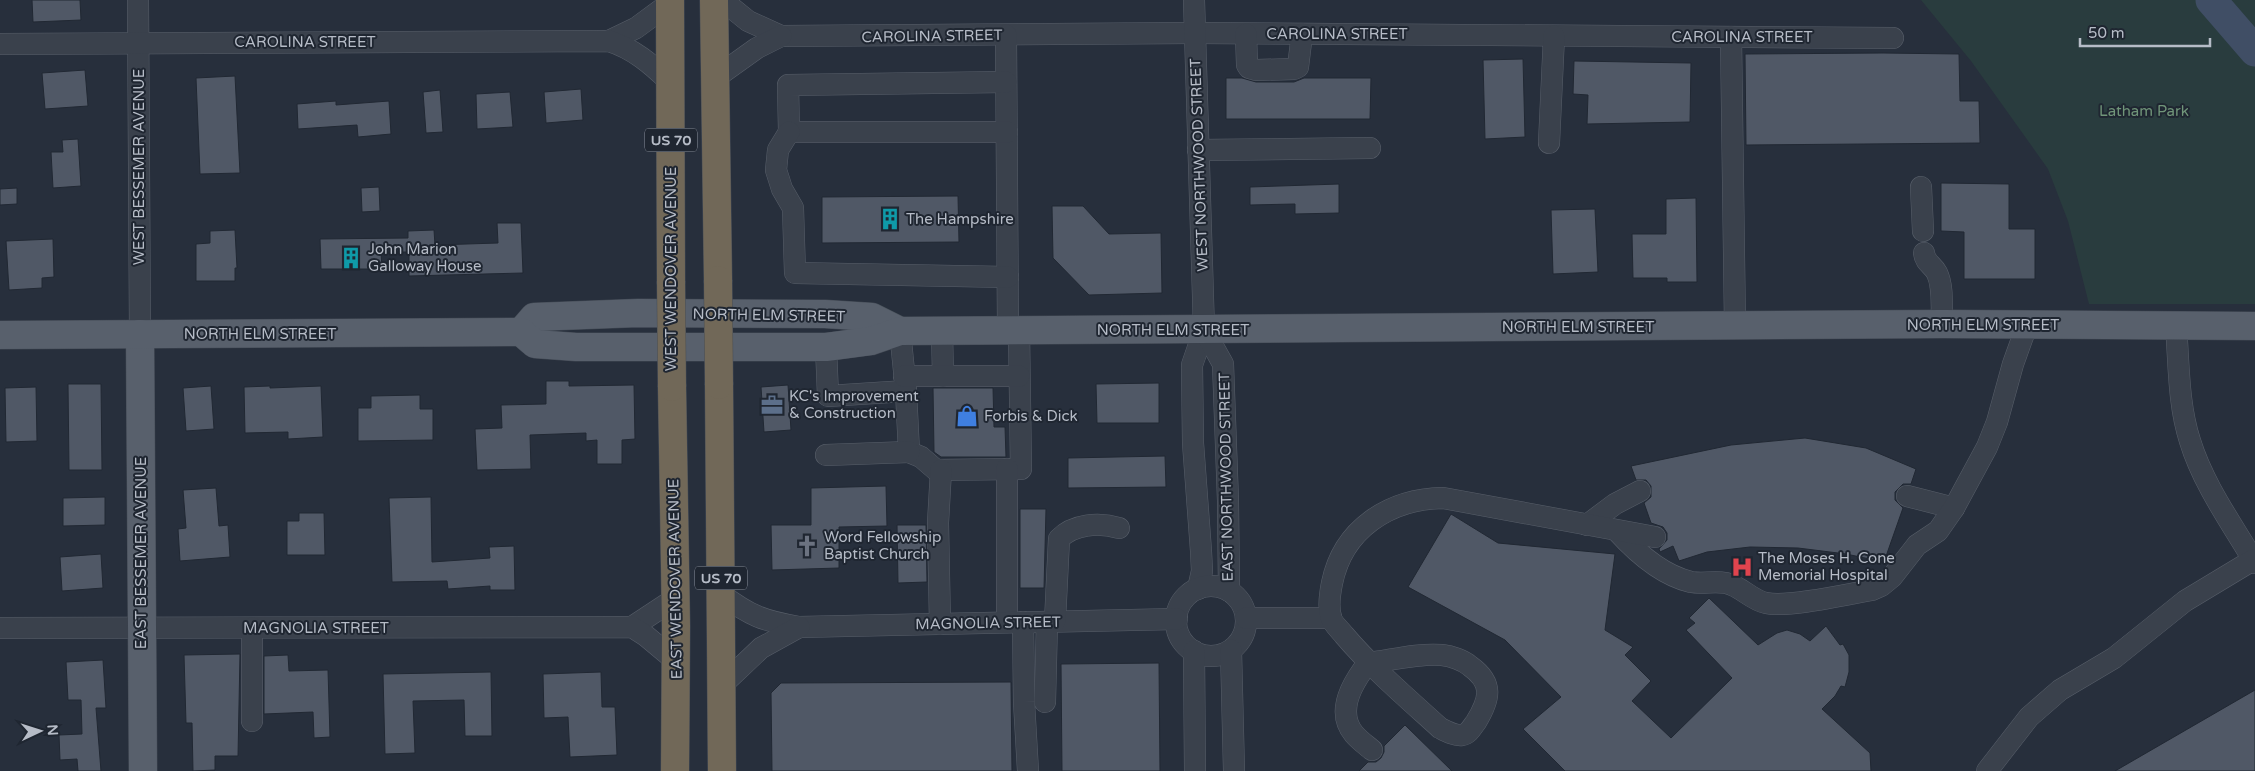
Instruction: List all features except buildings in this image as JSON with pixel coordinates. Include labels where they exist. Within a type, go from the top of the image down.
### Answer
[{"type":"highway","name":"US 70","points":[[714,0],[722,771]]},
{"type":"highway","name":"WEST WENDOVER AVENUE","points":[[670,2],[672,387]]},
{"type":"highway","name":"EAST WENDOVER AVENUE","points":[[672,387],[676,598],[675,771]]},
{"type":"main road","name":"NORTH ELM STREET","points":[[521,332],[534,317],[638,313],[844,315],[872,317],[900,331]]},
{"type":"main road","name":"NORTH ELM STREET","points":[[0,335],[521,332],[534,344],[576,347],[826,347],[871,341],[900,331],[1942,324],[2255,326]]},
{"type":"main road","name":"EAST BESSEMER AVENUE","points":[[140,334],[143,771]]},
{"type":"street","name":"WEST BESSEMER AVENUE","points":[[138,0],[140,334]]},
{"type":"street","name":"CAROLINA STREET","points":[[722,0],[748,21],[781,36],[1194,33],[1893,38]]},
{"type":"street","name":"WEST NORTHWOOD STREET","points":[[1194,0],[1204,330]]},
{"type":"street","name":"CAROLINA STREET","points":[[609,41],[636,28],[670,2]]},
{"type":"street","points":[[1246,34],[1247,64],[1250,68],[1256,70],[1294,69],[1298,67],[1302,34]]},
{"type":"street","points":[[826,455],[909,452],[921,457],[936,470],[1021,469],[1019,376],[1008,277],[1006,35]]},
{"type":"street","name":"CAROLINA STREET","points":[[715,78],[757,48],[781,36]]},
{"type":"street","points":[[1548,143],[1554,36]]},
{"type":"street","points":[[1731,37],[1734,326]]},
{"type":"street","name":"CAROLINA STREET","points":[[0,44],[609,41],[626,46],[639,54],[670,82]]},
{"type":"street","points":[[1006,82],[788,85],[789,132],[778,150],[776,170],[782,189],[793,208],[795,273],[1008,277]]},
{"type":"street","points":[[789,132],[1007,132]]},
{"type":"street","points":[[1198,150],[1370,148]]},
{"type":"street","points":[[1921,187],[1923,231]]},
{"type":"street","points":[[1924,253],[1925,260],[1937,273],[1942,324]]},
{"type":"street","points":[[1617,531],[1639,555],[1673,574],[1691,582],[1724,583],[1737,586],[1759,601],[1775,604],[1872,590],[1881,586],[1892,577],[1918,545],[1938,531],[1954,508],[1987,448],[1997,422],[2013,364],[2027,324]]},
{"type":"street","points":[[1987,771],[2029,716],[2060,690],[2114,658],[2185,601],[2254,562],[2208,484],[2190,441],[2181,394],[2176,326]]},
{"type":"street","name":"EAST NORTHWOOD STREET","points":[[1198,589],[1202,571],[1193,443],[1192,365],[1204,330]]},
{"type":"street","name":"EAST NORTHWOOD STREET","points":[[1204,330],[1223,364],[1229,591]]},
{"type":"street","points":[[900,331],[909,452]]},
{"type":"street","points":[[942,331],[943,376]]},
{"type":"street","points":[[826,347],[828,396],[943,376],[1019,376]]},
{"type":"street","points":[[1007,469],[1015,622],[1035,702]]},
{"type":"street","points":[[940,624],[938,523],[941,470]]},
{"type":"street","points":[[1587,525],[1615,504],[1640,491]]},
{"type":"street","points":[[1907,496],[1954,508]]},
{"type":"street","points":[[1372,750],[1353,734],[1347,719],[1347,697],[1352,686],[1368,663],[1424,655],[1443,655],[1465,662],[1482,675],[1488,689],[1484,708],[1471,730],[1463,735],[1454,734],[1440,728],[1368,663],[1330,618],[1330,593],[1335,568],[1344,549],[1361,527],[1387,510],[1425,498],[1443,498],[1655,537]]},
{"type":"street","points":[[1028,771],[1035,702],[1051,622],[1059,539],[1066,531],[1082,526],[1110,525],[1118,528]]},
{"type":"street","name":"EAST NORTHWOOD STREET","points":[[1177,619],[1182,603],[1198,589],[1214,586],[1229,591],[1239,601],[1246,618]]},
{"type":"street","name":"MAGNOLIA STREET","points":[[721,594],[752,616],[770,622],[799,627],[1177,619]]},
{"type":"street","points":[[676,598],[632,628],[646,636],[676,661]]},
{"type":"street","points":[[1177,619],[1180,637],[1186,646],[1194,652],[1214,656],[1231,650],[1242,637],[1246,618],[1330,618]]},
{"type":"street","name":"MAGNOLIA STREET","points":[[722,684],[760,648],[799,627]]},
{"type":"street","name":"MAGNOLIA STREET","points":[[0,628],[632,628]]},
{"type":"street","points":[[252,628],[252,721]]},
{"type":"street","points":[[1231,650],[1234,771]]},
{"type":"street","points":[[1194,652],[1195,771]]},
{"type":"green space","name":"Latham Park","points":[[1921,0],[2255,0],[2255,304],[2089,304],[2068,221],[2048,169],[1971,61]]},
{"type":"waterway","points":[[2211,0],[2255,51]]},
{"type":"place","name":"The Hampshire","points":[[890,219]]},
{"type":"place","name":"John Marion Galloway House","points":[[351,258]]},
{"type":"place","name":"KC's Improvement & Construction","points":[[772,405]]},
{"type":"place","name":"Forbis & Dick","points":[[967,416]]},
{"type":"place","name":"Word Fellowship Baptist Church","points":[[807,546]]},
{"type":"place","name":"The Moses H. Cone Memorial Hospital","points":[[1742,567]]}]
